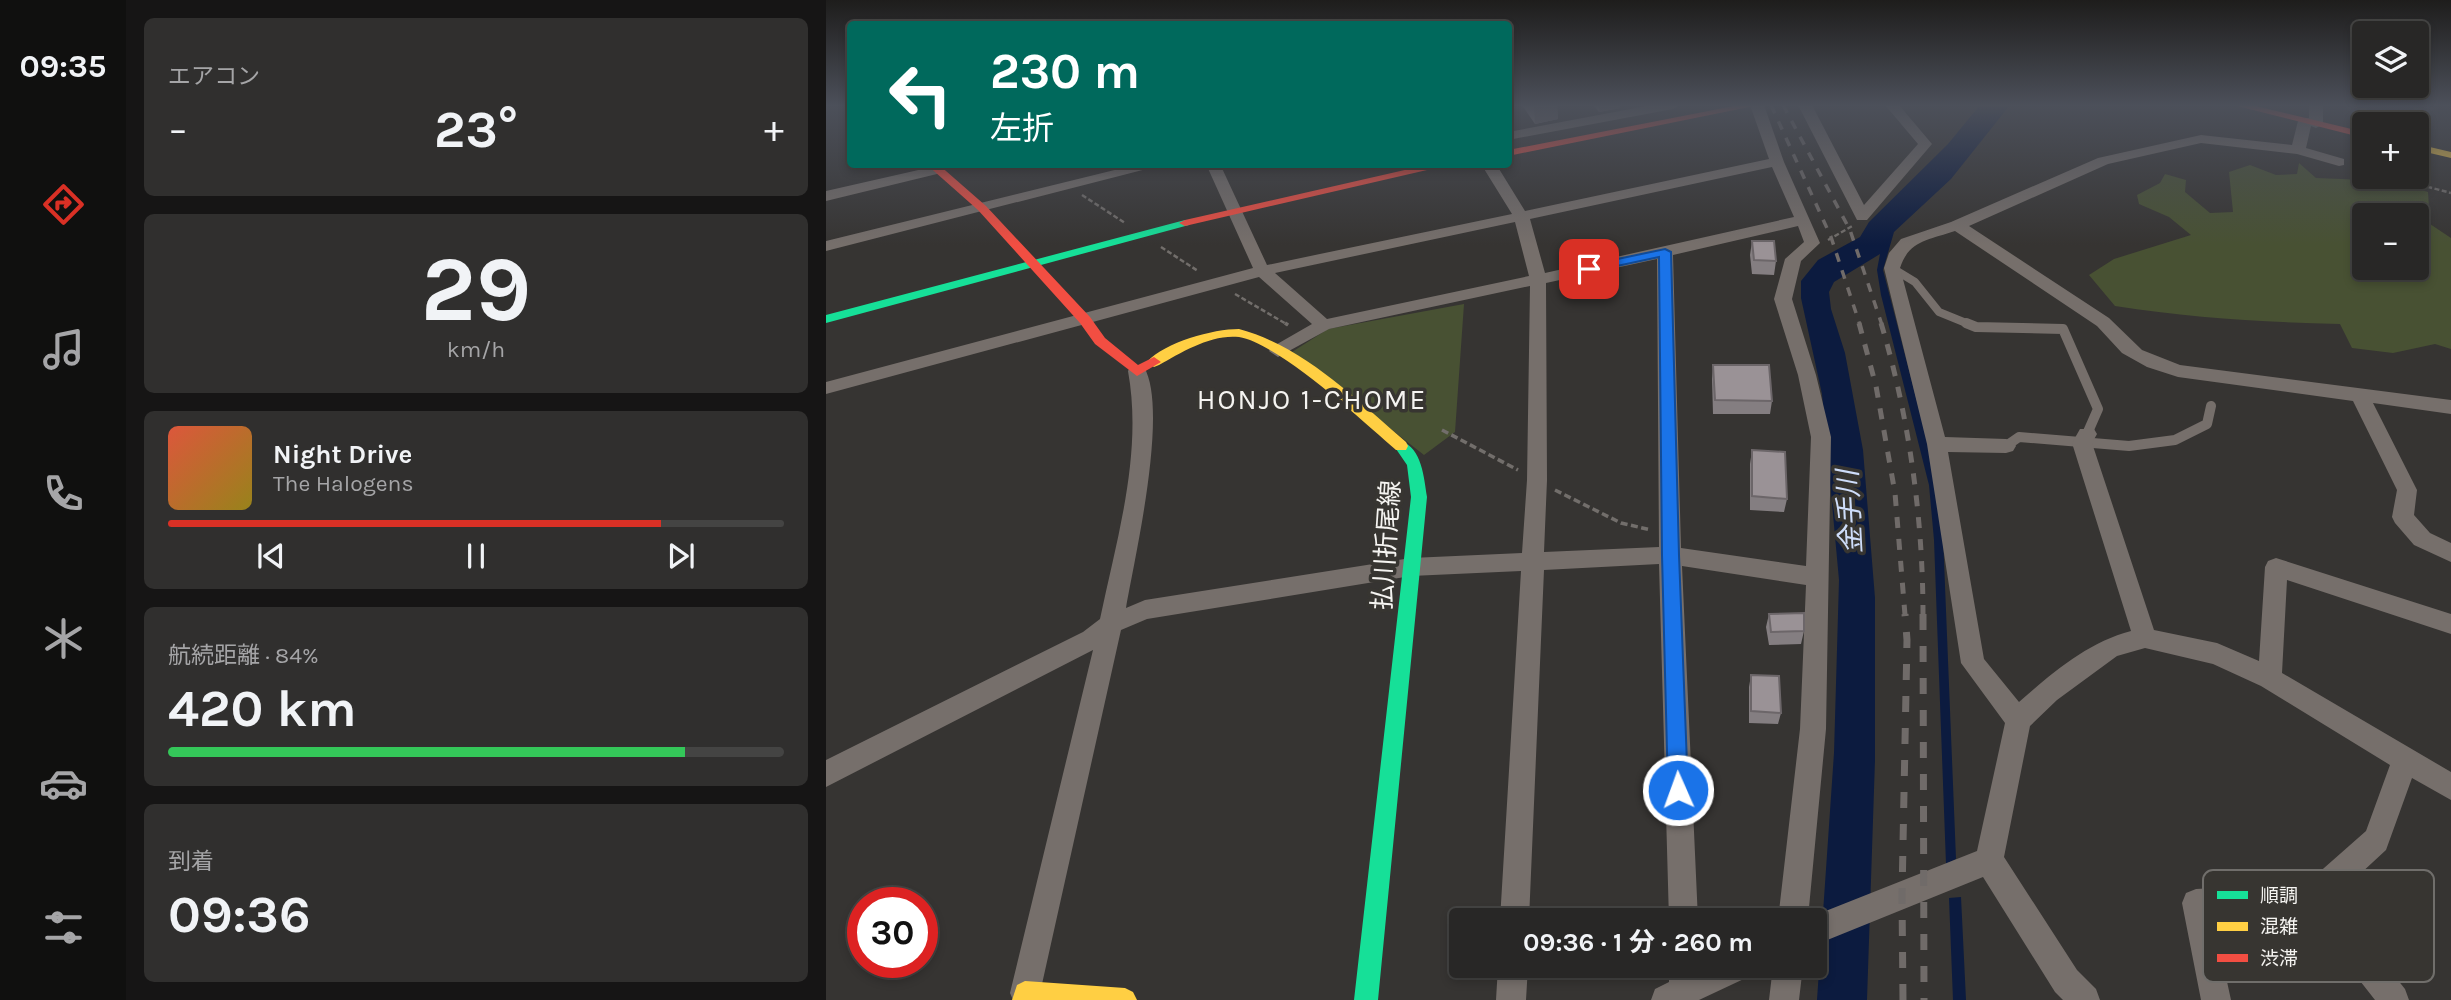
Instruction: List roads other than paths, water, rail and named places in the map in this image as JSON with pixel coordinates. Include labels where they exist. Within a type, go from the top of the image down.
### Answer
[{"type":"main road","points":[[935,168],[982,208],[1085,320],[1100,341],[1137,371]]},
{"type":"main road","points":[[826,319],[1028,260],[1392,168]]},
{"type":"main road","points":[[1231,207],[1428,168]]},
{"type":"main road","points":[[826,305],[1028,260]]},
{"type":"main road","name":"払川折尾線","points":[[1137,371],[1187,345],[1218,334],[1253,335],[1383,431],[1411,456],[1419,497],[1366,1000]]},
{"type":"main road","points":[[1024,996],[1125,1000]]},
{"type":"street","points":[[1773,152],[1812,243],[1793,259],[1783,299],[1807,375],[1821,437],[1809,908]]},
{"type":"street","points":[[1829,152],[1862,217],[1918,152]]},
{"type":"street","points":[[2018,720],[1973,663],[1937,444],[1892,268],[1897,253],[1907,242],[1957,225],[2103,161],[2145,152]]},
{"type":"street","points":[[2304,152],[2339,162]]},
{"type":"street","points":[[826,388],[1262,271],[1777,162]]},
{"type":"street","points":[[826,195],[930,168]]},
{"type":"street","points":[[826,246],[1142,168]]},
{"type":"street","points":[[1215,168],[1262,271],[1324,325]]},
{"type":"street","points":[[1491,168],[1522,218],[1538,279],[1536,480],[1516,908]]},
{"type":"street","points":[[1278,351],[1324,325],[1802,220]]},
{"type":"street","points":[[1957,225],[2103,321],[2138,358],[2178,371],[2451,407]]},
{"type":"street","points":[[1665,252],[1670,555],[1683,908]]},
{"type":"street","points":[[1024,996],[1111,624],[1140,473],[1142,397],[1137,371]]},
{"type":"street","points":[[2360,396],[2407,489],[2403,517],[2422,539],[2451,552]]},
{"type":"street","points":[[2084,439],[2146,638]]},
{"type":"street","points":[[1937,444],[2006,446]]},
{"type":"street","points":[[826,774],[1091,639],[1111,624],[1145,610],[1410,567],[1670,555],[1817,577]]},
{"type":"street","points":[[2270,678],[2276,567],[2451,624]]},
{"type":"street","points":[[2085,1000],[2066,981],[1989,860],[2018,720],[2048,692],[2110,647],[2146,638],[2217,653],[2270,678],[2451,787]]},
{"type":"street","points":[[2343,870],[2376,840],[2405,759]]},
{"type":"street","points":[[1827,920],[1923,888],[1989,860]]},
{"type":"street","points":[[2203,903],[2196,903],[2203,937]]},
{"type":"street","points":[[1511,1000],[1512,978]]},
{"type":"street","points":[[1678,985],[1700,978]]},
{"type":"street","points":[[1784,1000],[1787,978]]},
{"type":"street","points":[[2212,982],[2216,1000]]},
{"type":"street","points":[[2380,982],[2394,1000]]},
{"type":"lane","points":[[1892,268],[1915,282],[1939,312],[1976,327],[2063,329],[2098,409],[2084,439]]},
{"type":"lane","points":[[2006,446],[2019,438],[2084,439],[2129,446],[2175,440],[2207,424],[2211,406]]},
{"type":"water","name":"金手川","points":[[1940,152],[1973,152],[1951,179],[1894,232],[1883,270],[1936,475],[1943,536],[1956,859],[1946,864],[1934,540],[1929,485],[1881,295],[1877,270],[1880,254],[1834,282],[1829,292],[1831,309],[1845,353],[1863,450],[1875,598],[1875,760],[1867,1000],[1817,1000],[1819,978],[1827,978],[1827,908],[1823,908],[1834,753],[1839,580],[1822,394],[1801,298],[1801,281],[1818,260],[1860,237],[1869,222]]},
{"type":"water","points":[[1961,897],[1966,1000],[1953,1000],[1949,898]]},
{"type":"railway","points":[[1792,152],[1831,237],[1860,325]]},
{"type":"railway","points":[[1808,152],[1850,230],[1882,325]]},
{"type":"railway","points":[[1859,323],[1876,386],[1895,493],[1905,615]]},
{"type":"railway","points":[[1881,323],[1907,431],[1917,505],[1923,615]]},
{"type":"railway","points":[[1903,1000],[1902,895],[1907,640],[1905,614]]},
{"type":"railway","points":[[1923,614],[1924,1000]]},
{"type":"district","name":"HONJO 1-CHOME","points":[[1312,399]]}]
